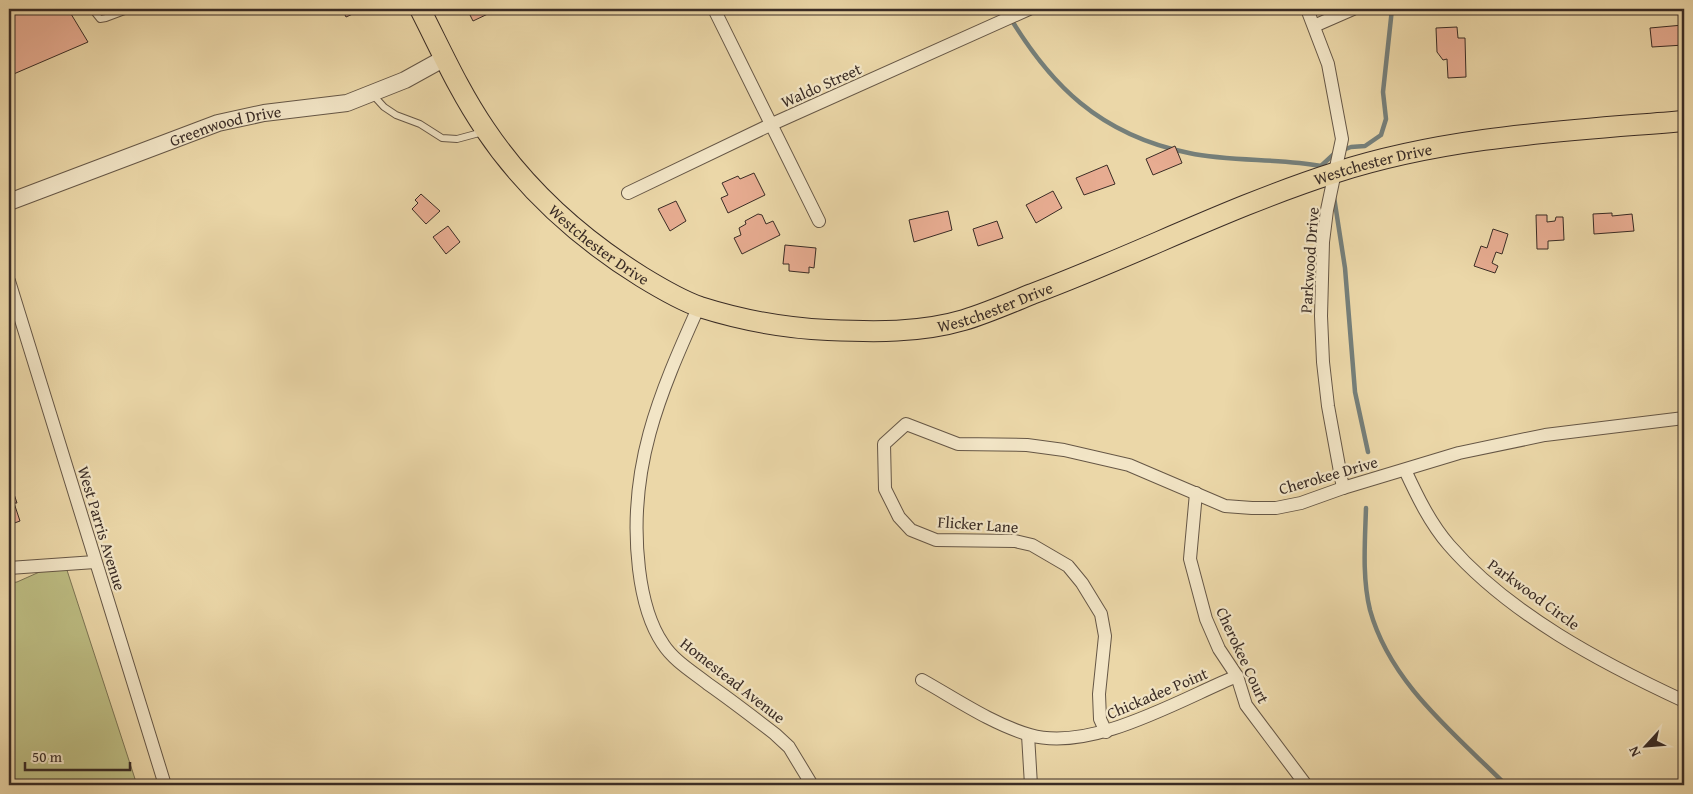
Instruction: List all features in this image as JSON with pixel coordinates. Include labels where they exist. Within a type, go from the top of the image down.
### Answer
[{"type":"main road","name":"Westchester Drive","points":[[420,9],[444,59],[486,131],[518,172],[580,233],[622,264],[659,287],[698,306],[790,329],[885,333],[963,320],[1058,285],[1280,192],[1336,172],[1426,148],[1503,136],[1684,121]]},
{"type":"street","points":[[714,9],[819,221]]},
{"type":"street","name":"Waldo Street","points":[[628,193],[770,125],[1029,9]]},
{"type":"street","name":"Parkwood Drive","points":[[1306,9],[1328,64],[1342,139],[1326,210],[1321,316],[1323,362],[1328,406],[1343,488]]},
{"type":"street","points":[[1314,26],[1353,9]]},
{"type":"street","name":"Greenwood Drive","points":[[9,202],[218,123],[264,113],[347,104],[373,95],[444,59]]},
{"type":"street","name":"West Parris Avenue","points":[[9,281],[165,785]]},
{"type":"street","name":"Homestead Avenue","points":[[698,306],[673,364],[640,465],[636,530],[640,577],[646,604],[653,626],[664,645],[678,660],[775,734],[789,747],[812,785]]},
{"type":"street","name":"Cherokee Drive","points":[[901,428],[906,424],[913,425],[921,431],[958,444],[1027,445],[1064,450],[1129,465],[1225,506],[1276,508],[1301,503],[1343,488],[1459,453],[1545,434],[1684,418]]},
{"type":"street","name":"Flicker Lane","points":[[901,428],[884,444],[885,489],[899,518],[911,530],[936,540],[954,542],[971,540],[1015,541],[1032,545],[1068,566],[1082,582],[1101,614],[1105,636],[1099,694],[1100,719],[1106,732]]},
{"type":"street","name":"Parkwood Circle","points":[[1405,470],[1417,496],[1449,544],[1476,572],[1510,601],[1580,648],[1633,678],[1684,701]]},
{"type":"street","name":"Cherokee Court","points":[[1196,493],[1190,559],[1206,619],[1220,650],[1237,676],[1246,705],[1306,785]]},
{"type":"street","points":[[9,568],[95,562]]},
{"type":"street","name":"Chickadee Point","points":[[922,680],[986,715],[1028,735],[1044,738],[1106,732],[1126,726],[1237,676]]},
{"type":"street","points":[[1028,735],[1031,785]]},
{"type":"lane","points":[[92,9],[100,19],[130,9]]},
{"type":"lane","points":[[373,95],[384,107],[396,115],[420,124],[442,138],[457,139],[486,131]]},
{"type":"green space","points":[[64,561],[137,785],[9,785],[9,583],[17,582]]},
{"type":"building","points":[[9,9],[68,9],[88,42],[9,76]]},
{"type":"building","points":[[342,9],[353,9],[355,13],[346,17]]},
{"type":"building","points":[[467,9],[491,9],[492,12],[473,21]]},
{"type":"building","points":[[1683,25],[1684,45],[1652,47],[1650,28]]},
{"type":"building","points":[[1457,27],[1458,38],[1465,38],[1466,77],[1448,78],[1447,59],[1443,60],[1437,52],[1436,28]]},
{"type":"building","points":[[1175,146],[1182,163],[1153,175],[1146,159]]},
{"type":"building","points":[[1107,165],[1115,184],[1084,195],[1076,178]]},
{"type":"building","points":[[754,173],[765,195],[728,213],[721,198],[728,195],[722,183],[738,176],[740,179]]},
{"type":"building","points":[[1053,191],[1062,208],[1036,223],[1026,205]]},
{"type":"building","points":[[421,194],[440,211],[426,224],[412,209],[418,203],[415,200]]},
{"type":"building","points":[[676,201],[686,221],[670,231],[658,209]]},
{"type":"building","points":[[948,211],[952,230],[914,242],[909,220]]},
{"type":"building","points":[[1612,213],[1612,216],[1632,214],[1634,231],[1594,234],[1593,214]]},
{"type":"building","points":[[758,214],[762,215],[766,224],[773,221],[780,235],[742,254],[734,238],[741,235],[739,228],[746,224],[745,221]]},
{"type":"building","points":[[1536,215],[1547,215],[1547,222],[1555,221],[1556,217],[1563,217],[1564,240],[1548,241],[1548,249],[1537,249]]},
{"type":"building","points":[[997,221],[1003,238],[978,246],[973,229]]},
{"type":"building","points":[[448,226],[460,242],[446,254],[433,237]]},
{"type":"building","points":[[1493,229],[1508,234],[1502,254],[1496,252],[1492,263],[1498,266],[1495,273],[1474,266],[1481,246],[1487,248]]},
{"type":"building","points":[[785,245],[816,248],[814,268],[809,267],[809,273],[789,271],[789,264],[783,264]]},
{"type":"building","points":[[11,485],[20,521],[9,525],[9,486]]},
{"type":"waterway","points":[[1005,9],[1040,61],[1059,83],[1080,103],[1103,120],[1129,134],[1157,145],[1205,156],[1321,166]]},
{"type":"waterway","points":[[1321,166],[1335,153],[1351,147],[1365,146],[1381,135],[1386,119],[1383,92],[1392,9]]},
{"type":"waterway","points":[[1334,197],[1345,268],[1355,392],[1368,452]]},
{"type":"waterway","points":[[1366,508],[1365,559],[1367,598],[1379,636],[1392,661],[1408,684],[1445,726],[1506,785]]}]
